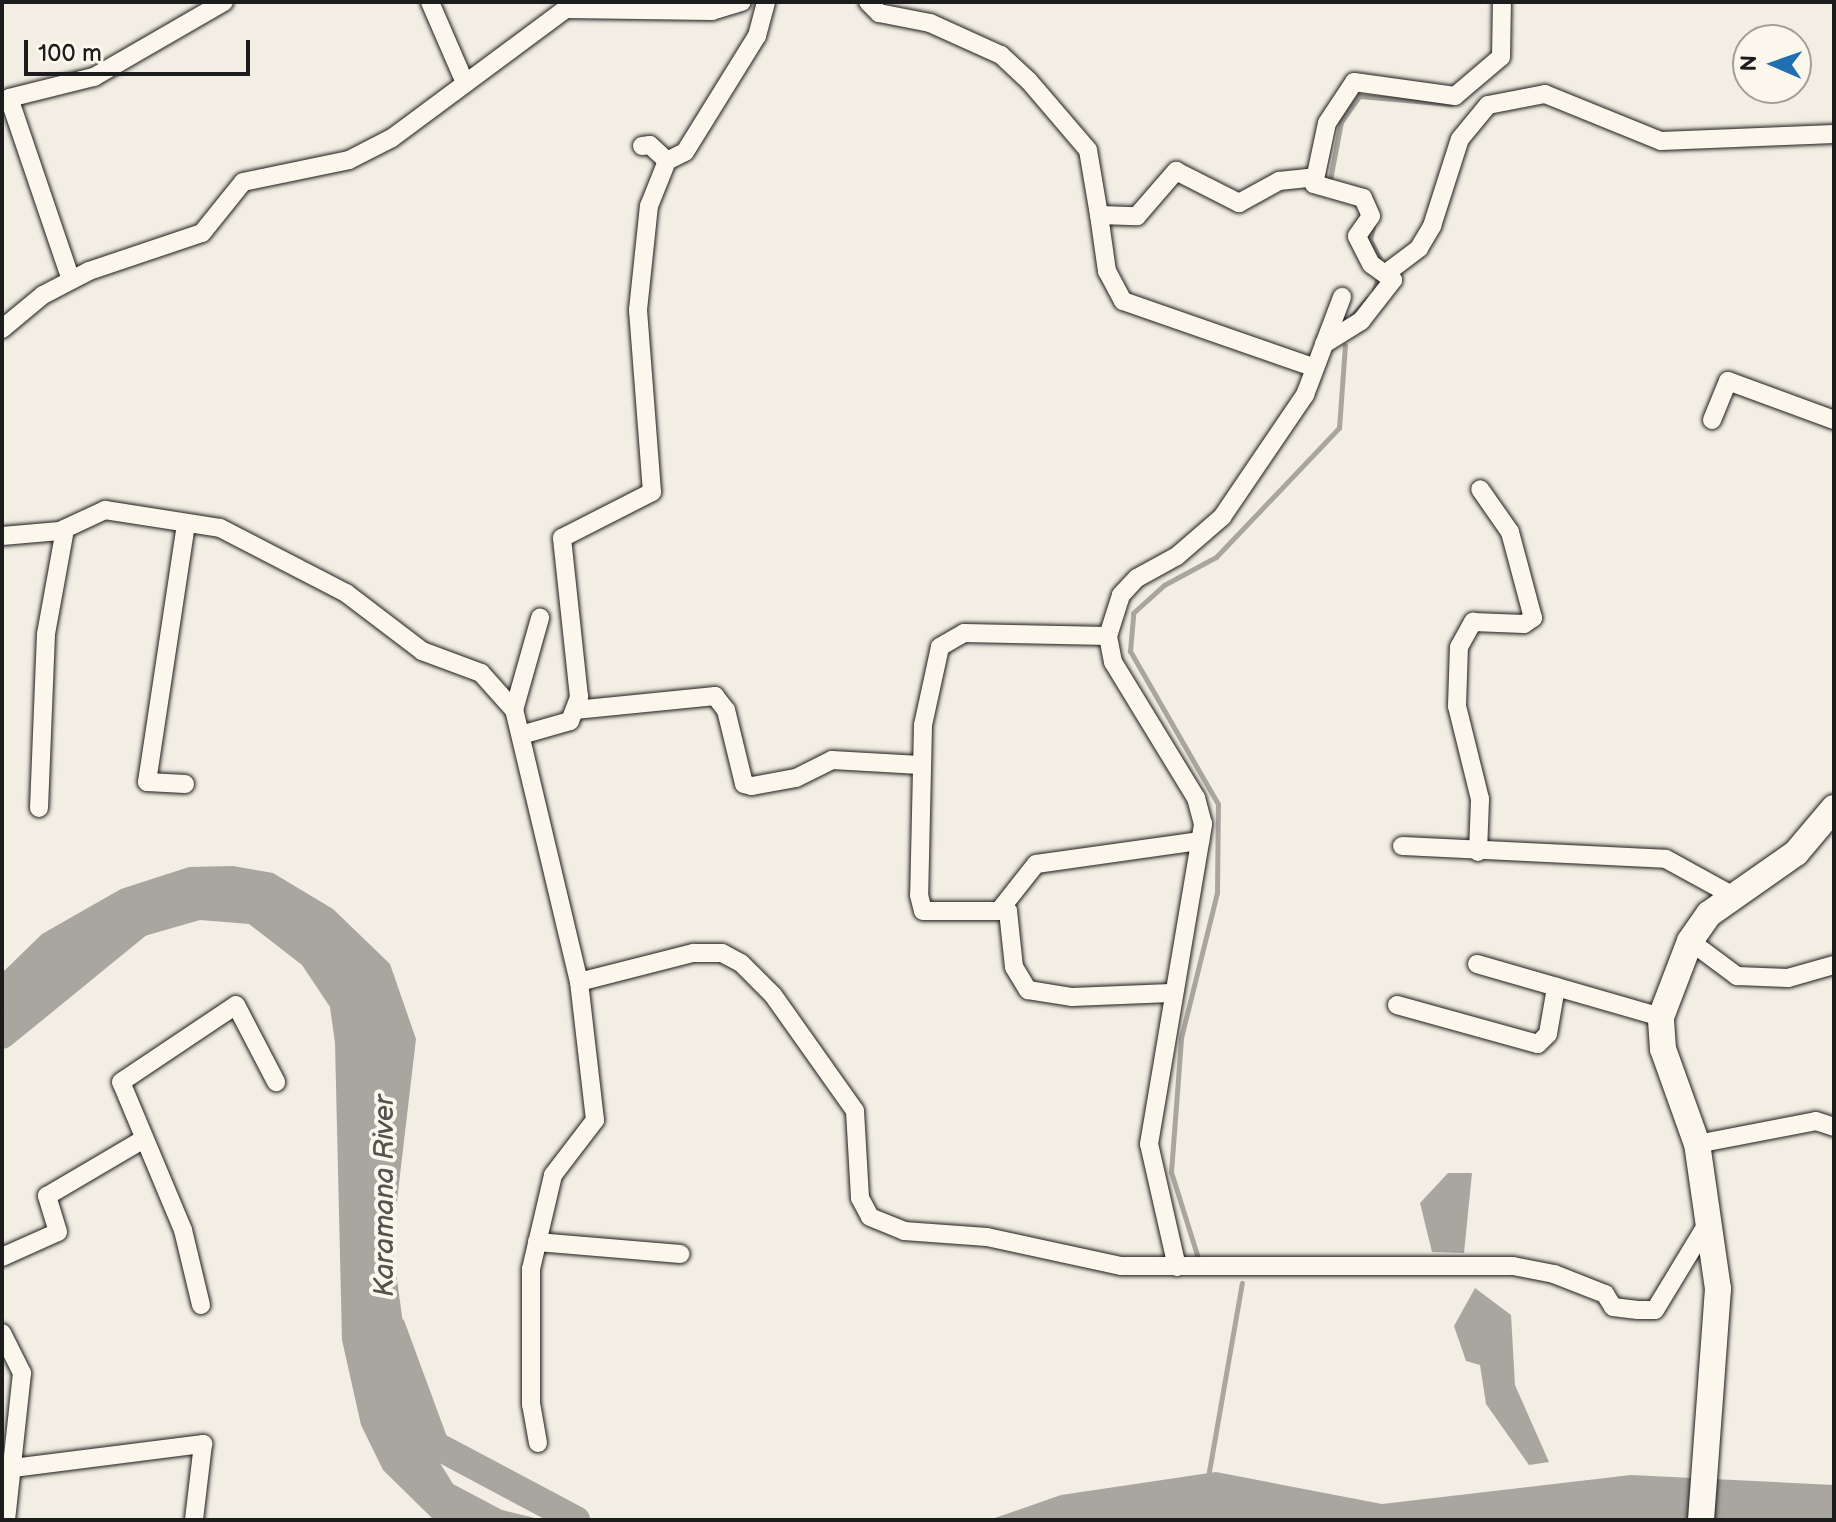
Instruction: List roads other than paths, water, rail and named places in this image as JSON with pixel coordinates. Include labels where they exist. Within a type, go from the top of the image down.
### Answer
[{"type":"main road","points":[[1701,1520],[1709,1447],[1718,1289],[1697,1144],[1663,1049],[1661,1017],[1690,941],[1730,894],[1796,853],[1834,808]]},
{"type":"street","points":[[71,280],[9,98],[94,77],[224,2]]},
{"type":"street","points":[[430,2],[465,83]]},
{"type":"street","points":[[2,329],[71,280],[202,233],[243,182],[349,160],[465,83],[566,9],[712,11],[742,2]]},
{"type":"street","points":[[521,735],[570,721],[575,710],[562,538],[652,492],[638,310],[649,206],[667,161],[685,152],[757,36],[766,2]]},
{"type":"street","points":[[868,2],[879,13],[930,23],[1001,55],[1029,81],[1088,150],[1107,271],[1123,301],[1315,368]]},
{"type":"street","points":[[1389,271],[1419,248],[1432,226],[1460,139],[1501,57],[1502,2]]},
{"type":"street","points":[[1324,344],[1361,321],[1393,280],[1389,271],[1371,264],[1357,236],[1371,216],[1363,198],[1314,184],[1327,123],[1354,82],[1455,96],[1484,91],[1545,94],[1661,141],[1834,134]]},
{"type":"street","points":[[642,146],[650,145],[667,161]]},
{"type":"street","points":[[1099,215],[1137,216],[1176,171],[1239,203],[1279,181],[1315,177]]},
{"type":"street","points":[[1177,1267],[1149,1144],[1171,993],[1200,841],[1196,798],[1118,672],[1108,636],[1121,595],[1137,578],[1177,556],[1222,517],[1305,395],[1342,297]]},
{"type":"street","points":[[1712,420],[1728,381],[1834,420]]},
{"type":"street","points":[[1478,852],[1480,799],[1457,706],[1459,647],[1473,622],[1518,625],[1533,618],[1510,532],[1480,489]]},
{"type":"street","points":[[2,536],[65,529],[105,510],[220,528],[346,593],[422,651],[481,673],[514,710],[579,982],[595,1120],[553,1175],[537,1242],[530,1337],[538,1443]]},
{"type":"street","points":[[185,784],[147,782],[186,523]]},
{"type":"street","points":[[39,808],[46,634],[65,529]]},
{"type":"street","points":[[514,710],[540,618]]},
{"type":"street","points":[[1108,636],[964,633],[950,638],[933,662],[920,765],[923,911],[1002,907],[1036,864],[1200,841]]},
{"type":"street","points":[[575,710],[715,696],[726,710],[744,784],[752,786],[796,778],[832,760],[920,765]]},
{"type":"street","points":[[1402,846],[1666,859],[1730,894]]},
{"type":"street","points":[[1002,907],[1014,967],[1028,990],[1072,997],[1171,993]]},
{"type":"street","points":[[1690,941],[1737,976],[1788,978],[1834,965]]},
{"type":"street","points":[[579,982],[693,953],[722,953],[741,963],[773,995],[855,1111],[860,1198],[884,1227],[987,1237],[1087,1262],[1177,1267],[1513,1266],[1605,1294],[1613,1307],[1655,1310],[1694,1253],[1709,1218]]},
{"type":"street","points":[[1477,964],[1661,1017]]},
{"type":"street","points":[[1397,1005],[1538,1044],[1548,1034],[1556,987]]},
{"type":"street","points":[[201,1305],[183,1230],[142,1140],[121,1082],[236,1005],[276,1082]]},
{"type":"street","points":[[1697,1144],[1816,1121],[1834,1127]]},
{"type":"street","points":[[2,1257],[58,1232],[47,1196],[98,1161],[142,1140]]},
{"type":"street","points":[[537,1242],[681,1254]]},
{"type":"street","points":[[2,1333],[22,1373],[6,1520]]},
{"type":"street","points":[[13,1468],[203,1444],[194,1520]]},
{"type":"water","points":[[233,866],[273,873],[333,909],[390,964],[416,1039],[392,1243],[417,1426],[453,1484],[502,1510],[543,1520],[434,1520],[383,1470],[361,1425],[342,1340],[335,1043],[330,1007],[302,965],[249,924],[200,920],[89,952],[47,982],[2,1030],[2,973],[42,934],[121,889],[189,867]]},
{"type":"water","points":[[1448,1173],[1472,1173],[1464,1253],[1432,1252],[1420,1203]]},
{"type":"water","points":[[1475,1288],[1511,1315],[1515,1385],[1549,1462],[1529,1465],[1486,1404],[1480,1365],[1466,1361],[1454,1326]]},
{"type":"water","points":[[1216,1472],[1382,1504],[1631,1475],[1834,1485],[1834,1520],[989,1520],[1061,1495]]},
{"type":"waterway","points":[[1330,180],[1341,122],[1359,96],[1451,104]]},
{"type":"waterway","points":[[1373,227],[1370,240],[1380,259]]},
{"type":"waterway","points":[[1374,291],[1377,280]]},
{"type":"waterway","points":[[1352,316],[1367,299]]},
{"type":"waterway","points":[[1198,1258],[1171,1172],[1181,1038],[1217,893],[1218,804],[1130,651],[1133,613],[1164,585],[1216,557],[1339,428],[1345,345]]},
{"type":"waterway","points":[[2,1035],[138,924]]},
{"type":"waterway","points":[[1208,1477],[1242,1283]]},
{"type":"waterway","name":"Karamana River","points":[[392,1328],[435,1445],[576,1520]]}]
